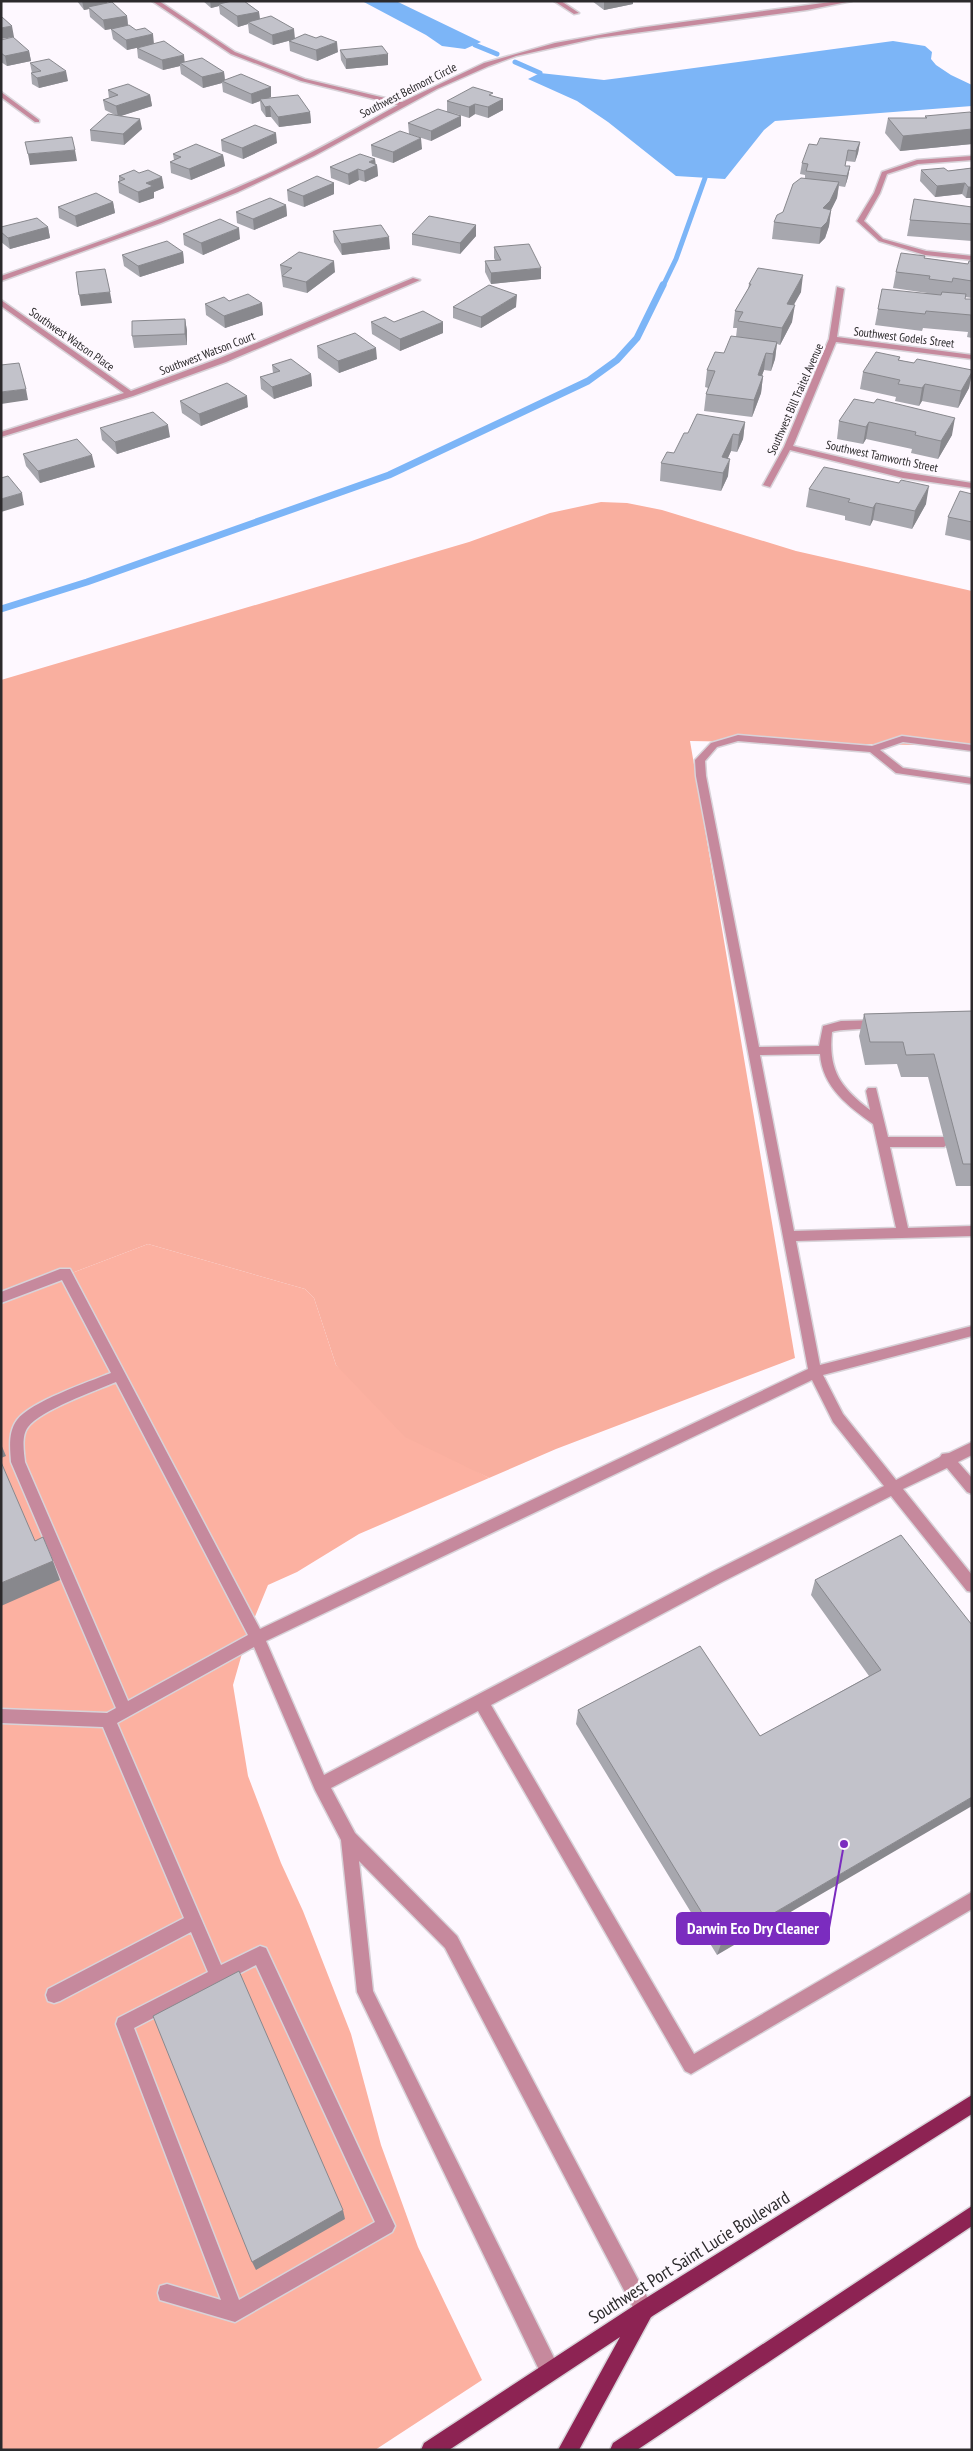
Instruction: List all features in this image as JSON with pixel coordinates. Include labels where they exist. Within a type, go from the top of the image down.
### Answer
[{"type":"main road","name":"Southwest Port Saint Lucie Boulevard","points":[[431,2450],[645,2310],[972,2104]]},
{"type":"main road","points":[[620,2450],[972,2215]]},
{"type":"main road","points":[[568,2450],[645,2310]]},
{"type":"street","points":[[155,1],[233,53],[303,80],[401,104]]},
{"type":"street","points":[[557,1],[576,13]]},
{"type":"street","points":[[812,1],[822,6]]},
{"type":"street","name":"Southwest Belmont Circle","points":[[1,279],[216,200],[313,154],[401,104],[468,72],[514,55],[563,43],[636,30],[772,15],[848,1]]},
{"type":"street","points":[[1,94],[37,121]]},
{"type":"street","points":[[972,158],[917,162],[884,174],[877,193],[860,221],[882,240],[925,253],[972,258]]},
{"type":"street","name":"Southwest Watson Court","points":[[1,435],[130,394],[223,360],[416,280]]},
{"type":"street","name":"Southwest Bill Traitel Avenue","points":[[767,485],[788,447],[833,339],[840,289]]},
{"type":"street","name":"Southwest Watson Place","points":[[1,302],[130,394]]},
{"type":"street","name":"Southwest Godels Street","points":[[833,339],[972,357]]},
{"type":"street","name":"Southwest Tamworth Street","points":[[788,447],[903,476],[972,486]]},
{"type":"street","points":[[972,748],[902,739],[873,749],[738,738],[714,745],[700,760],[700,776],[815,1372],[838,1418],[972,1586]]},
{"type":"street","points":[[873,749],[900,771],[972,781]]},
{"type":"street","points":[[879,1122],[850,1102],[835,1086],[825,1050],[827,1029],[841,1025],[887,1023]]},
{"type":"street","points":[[754,1051],[825,1050]]},
{"type":"street","points":[[872,1090],[903,1233]]},
{"type":"street","points":[[883,1142],[944,1142]]},
{"type":"street","points":[[790,1236],[972,1231]]},
{"type":"street","points":[[1,1298],[65,1274],[256,1638],[322,1785],[349,1839],[451,1942],[645,2310]]},
{"type":"street","points":[[1,1716],[108,1720],[256,1638],[815,1372],[972,1331]]},
{"type":"street","points":[[119,1375],[39,1411],[23,1423],[16,1440],[18,1462],[125,1711]]},
{"type":"street","points":[[322,1785],[717,1576],[894,1487],[947,1458],[972,1448]]},
{"type":"street","points":[[947,1458],[972,1488]]},
{"type":"street","points":[[481,1702],[690,2065],[972,1900]]},
{"type":"street","points":[[108,1720],[218,1977]]},
{"type":"street","points":[[349,1839],[365,1992],[550,2371]]},
{"type":"street","points":[[54,1995],[194,1921]]},
{"type":"street","points":[[167,2293],[235,2313],[386,2226],[260,1954],[124,2024],[235,2313]]},
{"type":"shaded area","points":[[601,502],[627,503],[662,510],[796,551],[972,591],[972,746],[690,741],[795,1358],[556,1449],[489,1478],[405,1437],[336,1365],[314,1298],[305,1289],[148,1244],[1,1300],[1,680],[469,542],[550,513]]},
{"type":"shaded area","points":[[148,1244],[305,1289],[314,1298],[336,1365],[469,1467],[489,1478],[359,1534],[297,1572],[268,1585],[247,1636],[233,1685],[248,1776],[281,1863],[303,1911],[351,2034],[381,2145],[418,2247],[482,2380],[375,2450],[1,2450],[1,1300]]},
{"type":"water","points":[[362,1],[396,1],[481,42],[465,49],[442,46],[426,35]]},
{"type":"water","points":[[893,41],[925,46],[932,52],[931,59],[936,65],[972,85],[972,106],[775,121],[764,130],[725,179],[676,176],[608,122],[577,101],[528,79],[540,73],[604,80]]},
{"type":"building","points":[[244,1],[259,12],[237,16],[219,4]]},
{"type":"building","points":[[112,2],[127,16],[103,20],[88,7]]},
{"type":"building","points":[[271,16],[294,29],[272,35],[248,22]]},
{"type":"building","points":[[2,17],[12,26],[1,28]]},
{"type":"building","points":[[129,25],[136,30],[145,28],[153,34],[126,40],[111,29]]},
{"type":"building","points":[[305,34],[316,38],[321,36],[337,42],[316,50],[289,41]]},
{"type":"building","points":[[13,37],[29,51],[5,56],[1,53],[1,40]]},
{"type":"building","points":[[164,41],[184,55],[162,60],[137,48]]},
{"type":"building","points":[[382,46],[388,54],[346,59],[340,50]]},
{"type":"building","points":[[202,58],[224,72],[202,77],[180,63]]},
{"type":"building","points":[[49,59],[66,71],[37,78],[31,73],[41,71],[30,63]]},
{"type":"building","points":[[241,74],[271,87],[251,94],[222,81]]},
{"type":"building","points":[[128,84],[150,95],[116,106],[103,100],[118,95],[108,90]]},
{"type":"building","points":[[473,87],[493,93],[489,95],[503,99],[488,107],[475,104],[469,107],[447,101]]},
{"type":"building","points":[[298,95],[310,112],[278,117],[270,106],[265,107],[260,99]]},
{"type":"building","points":[[438,109],[461,116],[431,131],[408,123]]},
{"type":"building","points":[[970,112],[972,114],[972,129],[903,136],[888,118],[927,118],[925,116]]},
{"type":"building","points":[[108,114],[140,119],[123,134],[90,130]]},
{"type":"building","points":[[255,125],[276,133],[242,148],[221,140]]},
{"type":"building","points":[[400,131],[421,138],[393,152],[371,145]]},
{"type":"building","points":[[72,137],[75,150],[28,154],[25,142]]},
{"type":"building","points":[[820,138],[860,142],[856,151],[848,150],[845,166],[850,166],[847,176],[806,171],[808,164],[802,163],[809,144],[817,145]]},
{"type":"building","points":[[196,144],[223,155],[189,169],[170,162],[181,157],[173,154]]},
{"type":"building","points":[[360,154],[375,159],[369,162],[377,165],[364,171],[358,169],[348,174],[330,167]]},
{"type":"building","points":[[944,168],[948,171],[972,168],[972,187],[968,187],[965,183],[937,186],[921,170]]},
{"type":"building","points":[[134,170],[139,173],[148,170],[162,177],[146,183],[153,186],[138,192],[118,182],[125,179],[119,176]]},
{"type":"building","points":[[317,176],[334,183],[303,196],[287,190]]},
{"type":"building","points":[[801,178],[839,182],[830,201],[823,208],[831,210],[827,222],[821,228],[774,222],[777,215],[783,212],[793,184]]},
{"type":"building","points":[[96,193],[113,202],[75,216],[58,207]]},
{"type":"building","points":[[270,198],[286,205],[253,219],[236,212]]},
{"type":"building","points":[[914,199],[972,207],[972,224],[910,220]]},
{"type":"building","points":[[429,216],[476,225],[460,243],[412,234]]},
{"type":"building","points":[[37,218],[48,227],[8,238],[1,232],[1,227]]},
{"type":"building","points":[[220,219],[239,228],[201,243],[183,234]]},
{"type":"building","points":[[381,225],[389,237],[341,244],[333,231]]},
{"type":"building","points":[[167,241],[183,252],[138,266],[122,255]]},
{"type":"building","points":[[529,244],[541,268],[491,273],[485,261],[501,260],[494,247]]},
{"type":"building","points":[[299,252],[334,261],[306,282],[282,276],[292,268],[280,265]]},
{"type":"building","points":[[901,253],[968,264],[969,261],[972,261],[972,281],[953,278],[952,282],[929,279],[930,276],[896,272]]},
{"type":"building","points":[[758,268],[803,275],[787,304],[795,305],[782,328],[738,321],[743,312],[735,311]]},
{"type":"building","points":[[105,269],[110,292],[79,295],[76,272]]},
{"type":"building","points":[[489,285],[517,295],[481,317],[453,307]]},
{"type":"building","points":[[882,289],[941,295],[942,292],[966,294],[965,299],[972,299],[972,321],[971,315],[926,311],[925,314],[878,309]]},
{"type":"building","points":[[248,294],[262,303],[224,316],[205,304],[224,297],[229,301]]},
{"type":"building","points":[[423,311],[443,322],[400,339],[371,322],[385,317],[394,322]]},
{"type":"building","points":[[185,319],[185,334],[132,336],[132,321]]},
{"type":"building","points":[[355,333],[376,348],[338,361],[317,346]]},
{"type":"building","points":[[731,336],[777,342],[773,354],[766,353],[758,375],[763,376],[754,400],[706,394],[715,371],[707,370],[715,352],[724,353]]},
{"type":"building","points":[[876,352],[900,357],[898,360],[914,363],[917,359],[972,370],[972,372],[961,391],[925,384],[922,388],[898,384],[900,380],[863,372]]},
{"type":"building","points":[[291,359],[311,374],[272,387],[260,377],[280,371],[272,365]]},
{"type":"building","points":[[19,363],[26,389],[1,392],[1,365]]},
{"type":"building","points":[[227,383],[247,396],[199,414],[180,401]]},
{"type":"building","points":[[854,399],[874,403],[877,399],[955,418],[941,441],[915,435],[916,432],[869,422],[866,427],[839,421]]},
{"type":"building","points":[[153,412],[168,425],[115,442],[100,428]]},
{"type":"building","points":[[697,414],[745,422],[739,435],[733,434],[722,457],[730,459],[723,473],[661,463],[667,452],[674,453],[684,433],[688,433]]},
{"type":"building","points":[[77,439],[92,455],[38,471],[23,454]]},
{"type":"building","points":[[824,467],[899,483],[901,480],[929,486],[915,511],[876,503],[873,508],[848,502],[850,499],[809,489]]},
{"type":"building","points":[[8,476],[22,493],[1,499],[1,478]]},
{"type":"building","points":[[960,491],[972,494],[972,522],[948,517]]},
{"type":"building","points":[[972,1011],[972,1164],[963,1164],[934,1054],[906,1055],[903,1042],[870,1042],[864,1014]]},
{"type":"building","points":[[1,1462],[35,1541],[43,1537],[53,1561],[1,1583]]},
{"type":"building","points":[[901,1535],[972,1625],[972,1797],[721,1944],[578,1710],[700,1646],[760,1736],[881,1670],[815,1580]]},
{"type":"building","points":[[239,1971],[343,2210],[252,2262],[153,2016]]},
{"type":"waterway","points":[[475,45],[497,54]]},
{"type":"waterway","points":[[515,62],[540,73]]},
{"type":"waterway","points":[[663,286],[676,259],[705,178]]},
{"type":"waterway","points":[[1,609],[87,582],[389,475],[588,381],[617,360],[637,338],[663,285]]},
{"type":"place","name":"Darwin Eco Dry Cleaner","points":[[844,1844]]}]
